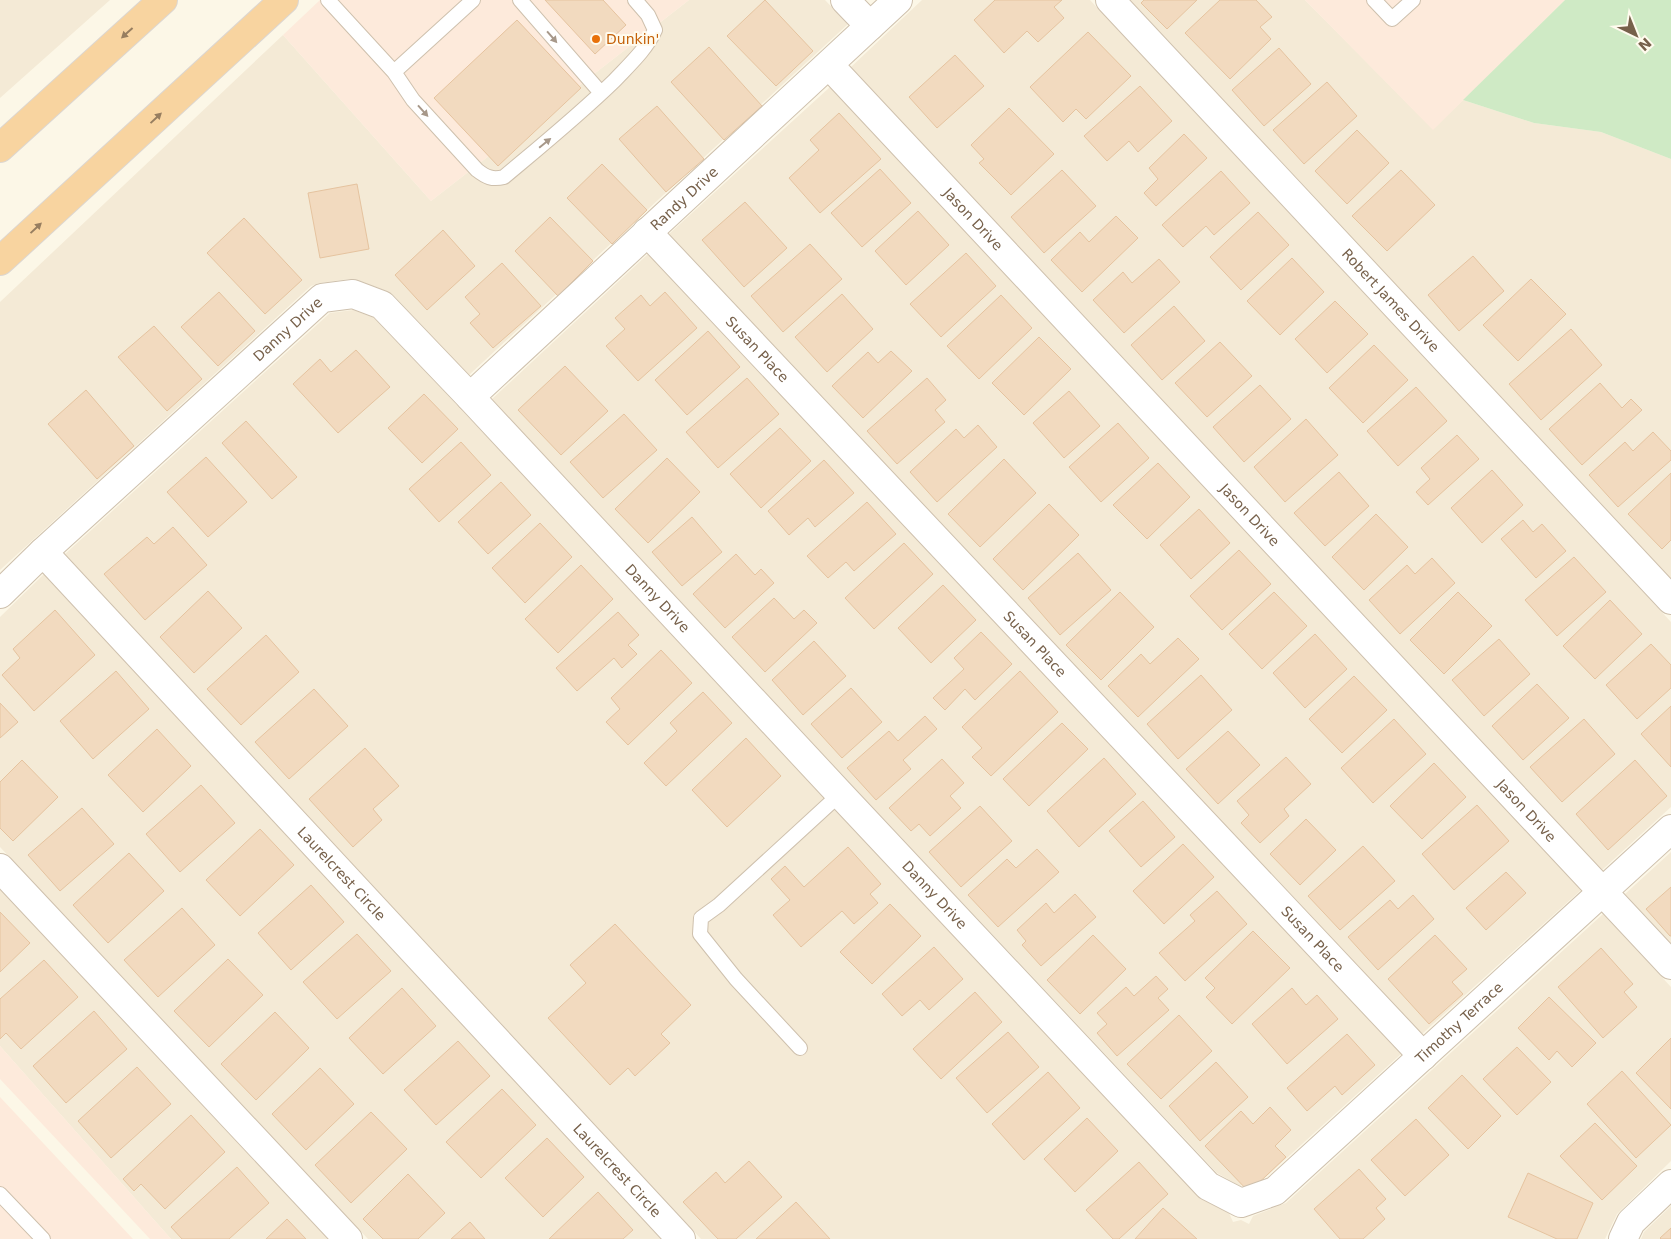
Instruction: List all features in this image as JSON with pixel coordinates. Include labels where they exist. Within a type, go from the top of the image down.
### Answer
[{"type":"highway","points":[[2,140],[163,0]]},
{"type":"highway","points":[[0,261],[284,0]]},
{"type":"street","points":[[845,0],[870,26]]},
{"type":"street","name":"Randy Drive","points":[[470,397],[898,0]]},
{"type":"street","name":"Robert James Drive","points":[[1110,0],[1671,600]]},
{"type":"street","name":"Jason Drive","points":[[829,65],[1671,965]]},
{"type":"street","name":"Susan Place","points":[[647,232],[1423,1056]]},
{"type":"street","name":"Danny Drive","points":[[43,552],[322,298],[353,294],[382,305],[1208,1186],[1241,1202]]},
{"type":"street","points":[[0,594],[43,552]]},
{"type":"street","name":"Laurelcrest Circle","points":[[43,552],[681,1239]]},
{"type":"street","name":"Timothy Terrace","points":[[1241,1202],[1275,1191],[1671,830]]},
{"type":"street","points":[[0,868],[348,1239]]},
{"type":"street","points":[[1623,1239],[1631,1222],[1671,1184]]},
{"type":"lane","points":[[328,0],[394,72],[413,100],[477,170],[487,178],[496,179],[504,177],[567,124],[601,93],[650,42],[655,30],[648,15],[635,0]]},
{"type":"lane","points":[[394,72],[473,0]]},
{"type":"lane","points":[[520,0],[601,93]]},
{"type":"lane","points":[[1374,0],[1392,19],[1413,0]]},
{"type":"lane","points":[[800,1048],[736,979],[700,934],[701,918],[719,904],[840,794]]},
{"type":"lane","points":[[0,1194],[43,1239]]},
{"type":"shaded area","points":[[0,0],[110,0],[0,98]]},
{"type":"shaded area","points":[[320,0],[689,0],[431,201],[283,35]]},
{"type":"shaded area","points":[[689,0],[825,0],[848,24],[469,375],[393,295],[386,291],[350,279],[319,283],[311,286],[0,570],[0,302],[283,35],[431,201]]},
{"type":"shaded area","points":[[922,0],[1090,0],[1671,622],[1671,807],[1602,870],[851,67]]},
{"type":"shaded area","points":[[1130,0],[1305,0],[1433,129],[1463,100],[1534,123],[1601,132],[1671,159],[1671,579]]},
{"type":"shaded area","points":[[1305,0],[1565,0],[1433,130]]},
{"type":"shaded area","points":[[830,87],[1581,890],[1422,1034],[669,234]]},
{"type":"shaded area","points":[[648,254],[1401,1054],[1266,1177],[1240,1186],[1217,1173],[492,399]]},
{"type":"shaded area","points":[[353,310],[374,318],[1198,1196],[1229,1213],[1233,1222],[1241,1220],[1249,1224],[1253,1216],[1286,1203],[1603,914],[1671,987],[1671,1161],[1617,1214],[1605,1239],[701,1239],[65,554],[330,313]]},
{"type":"shaded area","points":[[44,574],[661,1239],[368,1239],[0,847],[0,617]]},
{"type":"shaded area","points":[[1671,852],[1671,944],[1625,894]]},
{"type":"shaded area","points":[[0,889],[328,1239],[171,1239],[0,1046]]},
{"type":"shaded area","points":[[0,1046],[171,1239],[150,1239],[0,1079]]},
{"type":"shaded area","points":[[0,1097],[133,1239],[0,1239]]},
{"type":"shaded area","points":[[1671,1206],[1671,1239],[1641,1239],[1644,1232]]},
{"type":"green space","points":[[1565,0],[1671,0],[1671,159],[1601,132],[1534,123],[1463,100]]},
{"type":"building","name":"Dunkin'","points":[[545,0],[603,0],[626,25],[595,54]]},
{"type":"building","points":[[765,0],[813,51],[776,86],[727,36]]},
{"type":"building","points":[[995,0],[1062,0],[1054,7],[1064,18],[1038,42],[1027,31],[1004,53],[974,20]]},
{"type":"building","points":[[1144,0],[1197,0],[1167,29],[1141,3]]},
{"type":"building","points":[[1220,0],[1256,0],[1272,17],[1260,27],[1271,39],[1230,79],[1185,33]]},
{"type":"building","points":[[517,20],[581,88],[498,166],[434,98]]},
{"type":"building","points":[[1088,32],[1131,76],[1086,119],[1076,109],[1063,122],[1030,87]]},
{"type":"building","points":[[709,47],[762,106],[724,140],[671,82]]},
{"type":"building","points":[[1279,48],[1311,84],[1264,126],[1232,90]]},
{"type":"building","points":[[955,55],[984,86],[937,128],[909,97]]},
{"type":"building","points":[[1327,82],[1357,116],[1304,164],[1273,130]]},
{"type":"building","points":[[1140,86],[1172,121],[1138,152],[1129,141],[1107,161],[1084,136]]},
{"type":"building","points":[[657,106],[704,159],[666,192],[619,139]]},
{"type":"building","points":[[1009,108],[1054,154],[1011,195],[979,163],[984,159],[971,145]]},
{"type":"building","points":[[839,113],[881,159],[820,213],[789,178],[819,150],[810,140]]},
{"type":"building","points":[[1357,130],[1389,163],[1347,204],[1315,171]]},
{"type":"building","points":[[1184,134],[1207,158],[1156,206],[1144,193],[1158,179],[1149,168]]},
{"type":"building","points":[[602,164],[647,210],[612,244],[567,198]]},
{"type":"building","points":[[880,169],[911,203],[862,247],[831,213]]},
{"type":"building","points":[[1062,170],[1096,206],[1044,253],[1011,217]]},
{"type":"building","points":[[1401,170],[1435,205],[1387,251],[1352,216]]},
{"type":"building","points":[[1221,171],[1250,203],[1214,235],[1206,226],[1183,247],[1162,225]]},
{"type":"building","points":[[357,184],[369,249],[320,258],[308,193]]},
{"type":"building","points":[[745,202],[787,248],[744,287],[702,240]]},
{"type":"building","points":[[918,211],[949,245],[906,285],[875,251]]},
{"type":"building","points":[[1258,212],[1289,245],[1241,290],[1210,257]]},
{"type":"building","points":[[1116,216],[1138,238],[1082,292],[1051,260],[1080,232],[1089,242]]},
{"type":"building","points":[[550,217],[593,261],[558,296],[515,251]]},
{"type":"building","points":[[244,218],[302,280],[265,314],[207,253]]},
{"type":"building","points":[[443,230],[475,266],[427,310],[395,275]]},
{"type":"building","points":[[810,244],[842,279],[783,332],[751,296]]},
{"type":"building","points":[[966,253],[996,286],[941,337],[910,304]]},
{"type":"building","points":[[1473,256],[1504,291],[1459,331],[1428,295]]},
{"type":"building","points":[[1292,258],[1324,292],[1280,335],[1247,301]]},
{"type":"building","points":[[1159,259],[1180,282],[1124,333],[1093,300],[1123,272],[1132,283]]},
{"type":"building","points":[[502,263],[541,306],[493,348],[470,323],[480,314],[465,297]]},
{"type":"building","points":[[1531,279],[1566,314],[1518,361],[1483,325]]},
{"type":"building","points":[[219,292],[255,331],[218,366],[181,327]]},
{"type":"building","points":[[665,292],[697,328],[638,381],[606,346],[625,329],[615,318],[641,295],[650,306]]},
{"type":"building","points":[[842,294],[873,329],[827,372],[795,337]]},
{"type":"building","points":[[1001,295],[1032,328],[979,379],[947,346]]},
{"type":"building","points":[[1335,301],[1368,334],[1327,373],[1295,339]]},
{"type":"building","points":[[1174,306],[1205,341],[1162,380],[1131,345]]},
{"type":"building","points":[[154,326],[202,379],[167,411],[118,357]]},
{"type":"building","points":[[1571,329],[1602,365],[1541,420],[1509,384]]},
{"type":"building","points":[[708,331],[740,367],[687,415],[655,380]]},
{"type":"building","points":[[1039,337],[1071,369],[1024,415],[992,383]]},
{"type":"building","points":[[1220,342],[1252,376],[1207,417],[1175,383]]},
{"type":"building","points":[[1374,345],[1408,380],[1363,423],[1329,388]]},
{"type":"building","points":[[356,350],[390,387],[338,433],[293,384],[320,359],[331,372]]},
{"type":"building","points":[[891,351],[912,371],[863,418],[832,386],[868,352],[878,363]]},
{"type":"building","points":[[565,366],[608,411],[561,455],[518,410]]},
{"type":"building","points":[[747,378],[779,414],[718,468],[686,432]]},
{"type":"building","points":[[927,378],[946,400],[935,410],[945,422],[897,464],[867,431]]},
{"type":"building","points":[[1600,383],[1622,408],[1631,399],[1642,410],[1582,465],[1549,429]]},
{"type":"building","points":[[1260,385],[1291,419],[1244,462],[1213,427]]},
{"type":"building","points":[[1416,387],[1447,421],[1398,466],[1367,431]]},
{"type":"building","points":[[86,390],[134,446],[97,479],[48,424]]},
{"type":"building","points":[[1069,391],[1100,426],[1064,458],[1033,423]]},
{"type":"building","points":[[424,394],[458,429],[422,463],[388,428]]},
{"type":"building","points":[[624,414],[657,450],[603,498],[570,462]]},
{"type":"building","points":[[1306,419],[1338,455],[1285,502],[1254,467]]},
{"type":"building","points":[[246,421],[297,477],[272,499],[222,443]]},
{"type":"building","points":[[1118,423],[1149,458],[1101,502],[1069,467]]},
{"type":"building","points":[[978,425],[997,447],[937,502],[910,472],[956,429],[964,438]]},
{"type":"building","points":[[780,428],[811,461],[761,508],[730,474]]},
{"type":"building","points":[[1653,432],[1671,451],[1671,460],[1618,507],[1589,475],[1625,442],[1633,451]]},
{"type":"building","points":[[1457,435],[1479,459],[1428,505],[1416,492],[1430,479],[1421,468]]},
{"type":"building","points":[[461,442],[491,475],[439,522],[409,489]]},
{"type":"building","points":[[206,457],[247,502],[208,537],[167,492]]},
{"type":"building","points":[[667,458],[700,492],[648,543],[615,509]]},
{"type":"building","points":[[1004,459],[1036,493],[980,547],[948,514]]},
{"type":"building","points":[[824,460],[854,493],[815,527],[808,518],[789,535],[768,511]]},
{"type":"building","points":[[1158,463],[1190,497],[1147,539],[1113,505]]},
{"type":"building","points":[[1492,470],[1523,505],[1482,543],[1451,508]]},
{"type":"building","points":[[1339,472],[1369,506],[1325,546],[1294,513]]},
{"type":"building","points":[[1671,473],[1671,540],[1662,549],[1628,514]]},
{"type":"building","points":[[501,482],[531,515],[488,554],[458,522]]},
{"type":"building","points":[[867,502],[896,534],[854,571],[846,562],[828,578],[807,556]]},
{"type":"building","points":[[1049,504],[1079,535],[1023,590],[993,559]]},
{"type":"building","points":[[1199,509],[1230,543],[1191,579],[1160,545]]},
{"type":"building","points":[[1376,514],[1408,547],[1364,590],[1332,557]]},
{"type":"building","points":[[692,517],[722,552],[682,586],[652,552]]},
{"type":"building","points":[[1523,520],[1533,532],[1542,524],[1566,551],[1536,578],[1501,539]]},
{"type":"building","points":[[540,523],[572,557],[525,603],[492,568]]},
{"type":"building","points":[[173,527],[207,565],[145,620],[104,574],[147,537],[154,544]]},
{"type":"building","points":[[904,543],[933,574],[874,629],[845,598]]},
{"type":"building","points":[[1239,550],[1271,584],[1222,630],[1190,596]]},
{"type":"building","points":[[1078,553],[1111,590],[1060,635],[1028,598]]},
{"type":"building","points":[[736,554],[755,575],[761,569],[774,583],[725,628],[693,594]]},
{"type":"building","points":[[1574,557],[1606,592],[1557,636],[1525,600]]},
{"type":"building","points":[[1432,558],[1455,583],[1400,634],[1369,600],[1407,565],[1415,574]]},
{"type":"building","points":[[581,565],[613,599],[558,653],[525,619]]},
{"type":"building","points":[[943,585],[976,620],[931,663],[898,628]]},
{"type":"building","points":[[208,591],[242,628],[194,673],[160,637]]},
{"type":"building","points":[[1120,592],[1154,627],[1101,680],[1066,645]]},
{"type":"building","points":[[1274,592],[1307,626],[1262,669],[1229,634]]},
{"type":"building","points":[[1458,592],[1492,626],[1444,674],[1410,640]]},
{"type":"building","points":[[774,598],[794,619],[804,610],[817,623],[765,672],[732,637]]},
{"type":"building","points":[[1610,600],[1642,634],[1595,679],[1563,646]]},
{"type":"building","points":[[55,610],[95,655],[34,711],[2,675],[20,658],[13,649]]},
{"type":"building","points":[[618,612],[639,635],[628,645],[637,654],[622,668],[614,658],[577,691],[556,668]]},
{"type":"building","points":[[981,632],[1012,664],[975,700],[965,689],[945,710],[933,698],[964,669],[954,658]]},
{"type":"building","points":[[1315,634],[1347,669],[1305,708],[1273,673]]},
{"type":"building","points":[[266,635],[299,672],[241,725],[207,689]]},
{"type":"building","points":[[1178,638],[1199,659],[1138,717],[1108,686],[1141,654],[1150,664]]},
{"type":"building","points":[[1499,639],[1530,674],[1484,716],[1452,680]]},
{"type":"building","points":[[814,641],[846,676],[803,715],[772,680]]},
{"type":"building","points":[[1651,644],[1671,665],[1671,688],[1637,719],[1606,685]]},
{"type":"building","points":[[661,650],[692,683],[628,745],[606,722],[620,709],[611,698]]},
{"type":"building","points":[[116,671],[149,709],[93,759],[60,721]]},
{"type":"building","points":[[1020,671],[1058,712],[991,776],[972,757],[982,748],[962,727]]},
{"type":"building","points":[[1201,675],[1232,710],[1178,759],[1147,724]]},
{"type":"building","points":[[1354,676],[1387,710],[1342,753],[1309,719]]},
{"type":"building","points":[[1537,684],[1569,718],[1523,760],[1492,726]]},
{"type":"building","points":[[851,688],[882,722],[842,758],[811,724]]},
{"type":"building","points":[[314,689],[348,726],[289,779],[255,742]]},
{"type":"building","points":[[703,692],[732,723],[666,786],[644,763],[677,731],[670,723]]},
{"type":"building","points":[[0,703],[18,722],[0,738]]},
{"type":"building","points":[[1671,706],[1671,767],[1641,734]]},
{"type":"building","points":[[925,716],[937,729],[903,760],[911,769],[876,800],[847,768],[889,731],[898,741]]},
{"type":"building","points":[[1394,719],[1426,754],[1373,803],[1341,768]]},
{"type":"building","points":[[1584,719],[1615,754],[1562,802],[1530,767]]},
{"type":"building","points":[[1062,723],[1088,749],[1029,806],[1003,779]]},
{"type":"building","points":[[157,729],[191,766],[143,812],[108,775]]},
{"type":"building","points":[[1228,731],[1260,765],[1218,804],[1186,769]]},
{"type":"building","points":[[746,738],[781,776],[727,827],[692,790]]},
{"type":"building","points":[[365,748],[399,786],[373,809],[382,820],[353,847],[309,799]]},
{"type":"building","points":[[1286,757],[1311,784],[1284,809],[1289,816],[1260,843],[1241,823],[1249,815],[1237,801]]},
{"type":"building","points":[[1104,758],[1136,794],[1079,847],[1047,811]]},
{"type":"building","points":[[942,759],[964,783],[950,796],[961,808],[930,836],[919,824],[911,831],[889,808]]},
{"type":"building","points":[[22,760],[58,797],[13,841],[0,828],[0,782]]},
{"type":"building","points":[[1635,760],[1667,796],[1608,850],[1576,814]]},
{"type":"building","points":[[1434,763],[1466,797],[1422,839],[1390,806]]},
{"type":"building","points":[[201,785],[235,823],[180,872],[146,834]]},
{"type":"building","points":[[1143,801],[1175,837],[1141,867],[1109,831]]},
{"type":"building","points":[[1477,805],[1509,841],[1454,890],[1422,854]]},
{"type":"building","points":[[980,806],[1012,841],[961,887],[929,852]]},
{"type":"building","points":[[82,808],[114,844],[60,891],[28,855]]},
{"type":"building","points":[[1306,819],[1336,850],[1300,885],[1270,854]]},
{"type":"building","points":[[260,829],[294,865],[240,916],[206,880]]},
{"type":"building","points":[[1183,844],[1214,877],[1164,924],[1133,891]]},
{"type":"building","points":[[1363,846],[1395,881],[1340,930],[1308,896]]},
{"type":"building","points":[[848,847],[881,884],[870,894],[878,903],[854,924],[842,911],[801,947],[773,915],[790,900],[771,879],[785,866],[804,887]]},
{"type":"building","points":[[1037,849],[1059,872],[998,927],[968,895],[1007,859],[1016,868]]},
{"type":"building","points":[[129,853],[164,891],[108,943],[73,905]]},
{"type":"building","points":[[1506,872],[1526,893],[1486,930],[1466,908]]},
{"type":"building","points":[[311,885],[344,922],[291,970],[258,933]]},
{"type":"building","points":[[1671,887],[1671,936],[1670,936],[1646,909]]},
{"type":"building","points":[[1217,891],[1247,924],[1185,981],[1159,953],[1195,921],[1190,915]]},
{"type":"building","points":[[1075,894],[1096,917],[1041,966],[1022,945],[1026,941],[1017,930],[1046,903],[1054,913]]},
{"type":"building","points":[[1413,895],[1434,919],[1378,970],[1348,937],[1390,900],[1398,909]]},
{"type":"building","points":[[890,904],[921,936],[872,984],[840,952]]},
{"type":"building","points":[[182,908],[215,945],[158,997],[124,960]]},
{"type":"building","points":[[0,912],[30,943],[0,972]]},
{"type":"building","points":[[615,924],[691,1005],[661,1034],[670,1043],[635,1076],[628,1068],[610,1085],[548,1018],[586,983],[570,965]]},
{"type":"building","points":[[1253,931],[1290,968],[1232,1024],[1206,997],[1215,988],[1205,978]]},
{"type":"building","points":[[357,934],[391,971],[337,1019],[303,982]]},
{"type":"building","points":[[1093,935],[1126,969],[1080,1014],[1047,980]]},
{"type":"building","points":[[1435,935],[1467,969],[1452,982],[1463,994],[1429,1024],[1388,979]]},
{"type":"building","points":[[934,947],[963,979],[929,1010],[920,1000],[902,1016],[882,994]]},
{"type":"building","points":[[1601,948],[1633,984],[1624,992],[1637,1007],[1603,1038],[1558,987]]},
{"type":"building","points":[[228,959],[263,995],[209,1047],[174,1011]]},
{"type":"building","points":[[44,960],[78,997],[21,1049],[6,1033],[0,1039],[0,999]]},
{"type":"building","points":[[1156,976],[1168,989],[1158,998],[1169,1010],[1117,1056],[1097,1033],[1107,1024],[1097,1013],[1126,987],[1134,996]]},
{"type":"building","points":[[402,988],[436,1026],[383,1074],[349,1038]]},
{"type":"building","points":[[1292,988],[1306,1005],[1317,995],[1338,1019],[1287,1064],[1252,1024]]},
{"type":"building","points":[[975,992],[1002,1022],[941,1079],[913,1049]]},
{"type":"building","points":[[1549,997],[1596,1043],[1572,1067],[1557,1051],[1549,1060],[1518,1028]]},
{"type":"building","points":[[94,1011],[127,1049],[66,1103],[33,1066]]},
{"type":"building","points":[[275,1012],[309,1048],[256,1100],[221,1064]]},
{"type":"building","points":[[1179,1015],[1212,1051],[1161,1099],[1127,1064]]},
{"type":"building","points":[[1008,1032],[1039,1067],[987,1113],[956,1078]]},
{"type":"building","points":[[1347,1034],[1375,1065],[1342,1095],[1335,1086],[1307,1111],[1287,1088]]},
{"type":"building","points":[[1671,1038],[1671,1109],[1636,1073]]},
{"type":"building","points":[[458,1041],[490,1076],[436,1125],[404,1090]]},
{"type":"building","points":[[1517,1047],[1551,1082],[1517,1115],[1483,1079]]},
{"type":"building","points":[[1216,1062],[1248,1097],[1200,1141],[1169,1106]]},
{"type":"building","points":[[137,1067],[171,1104],[111,1158],[78,1121]]},
{"type":"building","points":[[320,1068],[354,1104],[306,1150],[272,1114]]},
{"type":"building","points":[[1622,1071],[1671,1125],[1636,1158],[1587,1104]]},
{"type":"building","points":[[1048,1072],[1080,1108],[1024,1160],[992,1124]]},
{"type":"building","points":[[1462,1075],[1501,1116],[1468,1149],[1428,1108]]},
{"type":"building","points":[[502,1089],[536,1125],[481,1178],[446,1142]]},
{"type":"building","points":[[1270,1107],[1291,1130],[1275,1146],[1286,1157],[1249,1192],[1205,1146],[1241,1111],[1253,1124]]},
{"type":"building","points":[[371,1112],[407,1149],[351,1203],[315,1165]]},
{"type":"building","points":[[191,1115],[225,1152],[165,1209],[141,1184],[134,1191],[123,1179]]},
{"type":"building","points":[[1087,1118],[1118,1151],[1075,1192],[1044,1159]]},
{"type":"building","points":[[1416,1119],[1449,1155],[1405,1196],[1371,1160]]},
{"type":"building","points":[[1595,1123],[1637,1166],[1602,1200],[1560,1156]]},
{"type":"building","points":[[547,1138],[584,1177],[543,1217],[505,1178]]},
{"type":"building","points":[[749,1161],[782,1197],[736,1239],[718,1239],[683,1202],[716,1172],[725,1183]]},
{"type":"building","points":[[1139,1162],[1168,1194],[1119,1239],[1113,1239],[1086,1210]]},
{"type":"building","points":[[237,1167],[269,1203],[229,1239],[182,1239],[171,1227]]},
{"type":"building","points":[[1359,1169],[1386,1199],[1376,1208],[1385,1219],[1363,1239],[1340,1239],[1314,1209]]},
{"type":"building","points":[[1528,1173],[1593,1203],[1577,1239],[1557,1239],[1508,1217]]},
{"type":"building","points":[[408,1174],[445,1213],[418,1239],[383,1239],[363,1219]]},
{"type":"building","points":[[598,1192],[633,1230],[623,1239],[549,1239]]},
{"type":"building","points":[[796,1202],[830,1239],[756,1239]]},
{"type":"building","points":[[1163,1208],[1197,1239],[1135,1239]]},
{"type":"building","points":[[287,1219],[306,1239],[266,1239]]},
{"type":"building","points":[[470,1222],[485,1239],[451,1239]]},
{"type":"building","points":[[1671,1228],[1671,1239],[1660,1238]]},
{"type":"place","name":"Dunkin'","points":[[596,39]]}]
